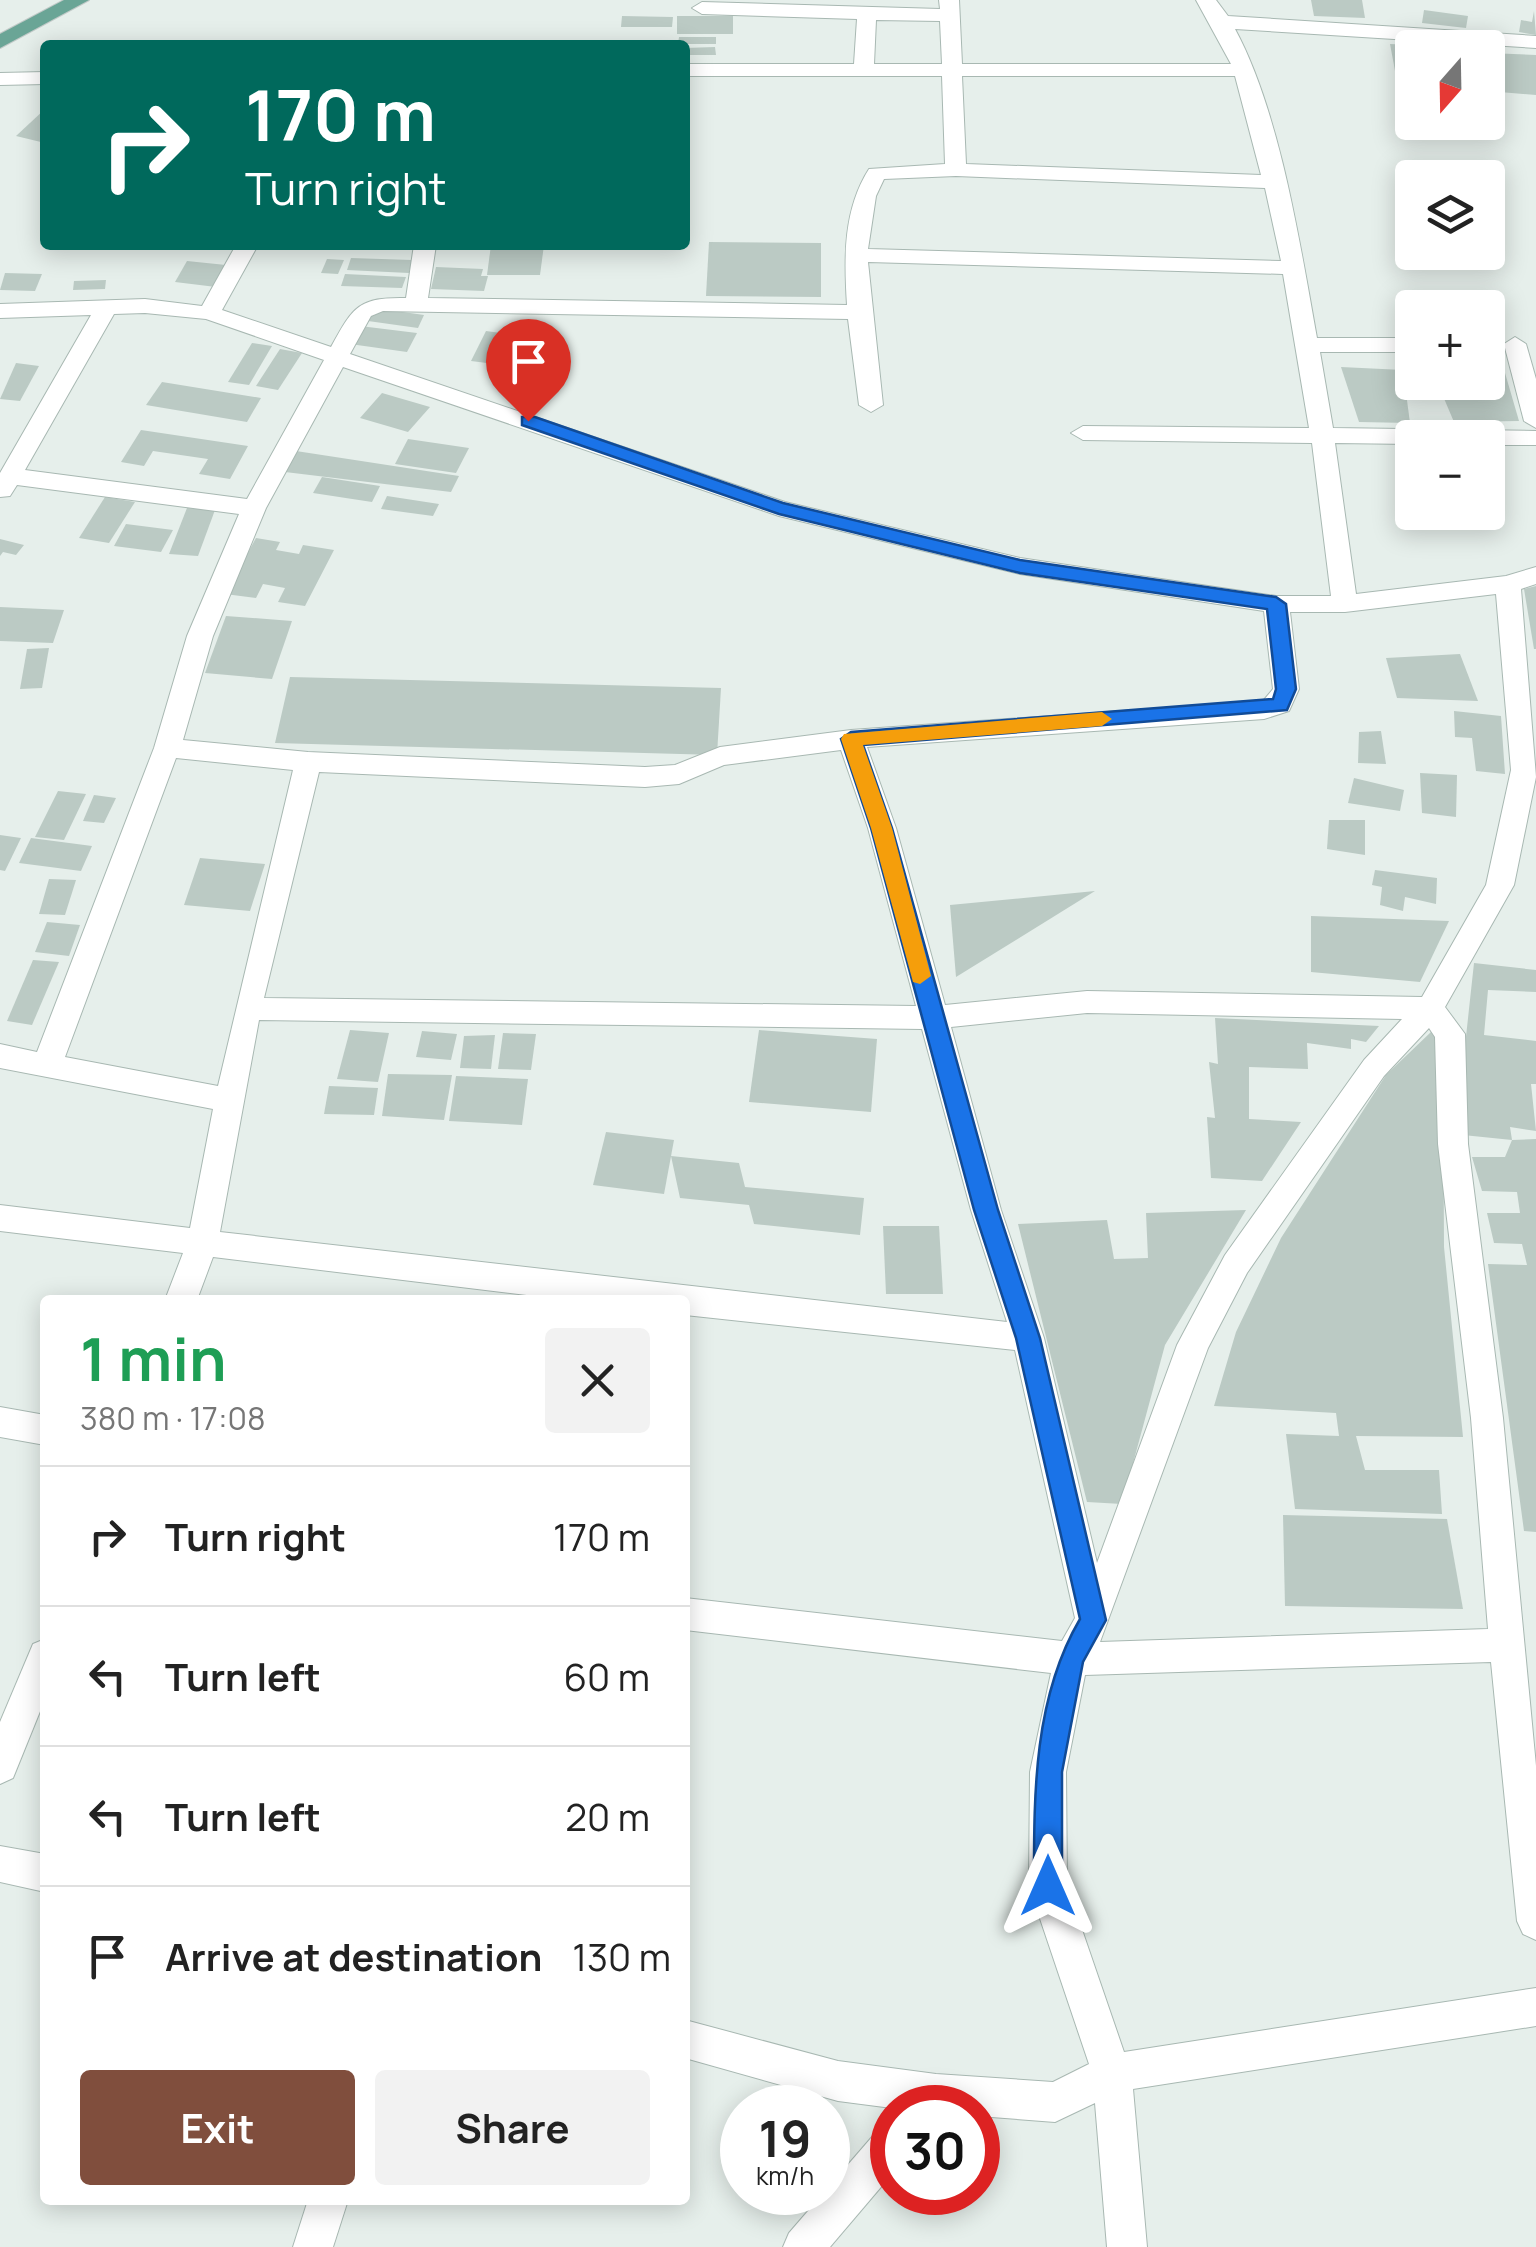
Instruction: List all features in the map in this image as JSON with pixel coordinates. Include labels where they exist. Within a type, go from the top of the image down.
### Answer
[{"type":"main road","points":[[0,42],[80,0]]},
{"type":"street","points":[[1206,0],[1225,22],[1244,70],[1274,182],[1308,345],[1345,604]]},
{"type":"street","points":[[702,8],[766,5],[867,14],[949,8],[956,170]]},
{"type":"street","points":[[864,70],[867,14]]},
{"type":"street","points":[[1225,22],[1536,42]]},
{"type":"street","points":[[690,70],[1244,70]]},
{"type":"street","points":[[0,79],[40,78]]},
{"type":"street","points":[[871,405],[856,255],[869,184],[876,174],[956,170],[1274,182]]},
{"type":"street","points":[[209,314],[243,250]]},
{"type":"street","points":[[416,305],[424,250]]},
{"type":"street","points":[[856,255],[1292,268]]},
{"type":"street","points":[[0,311],[145,306],[209,314],[338,354],[779,508],[1020,566],[1276,604],[1345,604],[1522,580],[1530,770],[1500,885],[1430,1008],[1374,1068],[1236,1264],[1193,1344],[1093,1620],[1071,1659],[1048,1772],[1048,1886],[1112,2073],[1127,2247]]},
{"type":"street","points":[[48,1065],[167,748],[200,636],[254,508],[368,307],[859,312]]},
{"type":"street","points":[[106,308],[5,484],[254,508]]},
{"type":"street","points":[[1308,345],[1395,344]]},
{"type":"street","points":[[1526,344],[1536,420]]},
{"type":"street","points":[[1083,433],[1536,438]]},
{"type":"street","points":[[167,748],[308,762],[645,776],[679,774],[720,756],[851,739],[1280,705],[1286,689],[1276,604]]},
{"type":"street","points":[[851,739],[882,828],[931,1018],[1028,1338],[1093,1620]]},
{"type":"street","points":[[183,1295],[203,1241],[247,1009],[308,762]]},
{"type":"street","points":[[247,1009],[931,1018],[1087,1002],[1430,1008]]},
{"type":"street","points":[[1430,1008],[1450,1034],[1453,1144],[1487,1418],[1536,1920]]},
{"type":"street","points":[[0,1056],[229,1100]]},
{"type":"street","points":[[0,1218],[641,1295]]},
{"type":"street","points":[[690,1301],[1028,1338]]},
{"type":"street","points":[[0,1422],[40,1429]]},
{"type":"street","points":[[690,1615],[1071,1659],[1507,1645]]},
{"type":"street","points":[[0,1766],[40,1668]]},
{"type":"street","points":[[0,1864],[40,1872]]},
{"type":"street","points":[[1000,2102],[1054,2102],[1112,2073],[1536,2007]]},
{"type":"street","points":[[690,2040],[870,2088]]},
{"type":"street","points":[[804,2247],[870,2170]]},
{"type":"street","points":[[313,2247],[326,2205]]},
{"type":"building","points":[[1311,0],[1362,0],[1365,18],[1314,16]]},
{"type":"building","points":[[1424,10],[1468,16],[1466,28],[1422,23]]},
{"type":"building","points":[[1534,11],[1536,35],[1519,32],[1521,20],[1532,22]]},
{"type":"building","points":[[622,16],[673,17],[672,27],[621,27]]},
{"type":"building","points":[[677,16],[733,16],[733,34],[677,34]]},
{"type":"building","points":[[716,37],[716,44],[690,44],[690,40],[679,40]]},
{"type":"building","points":[[1390,44],[1395,44],[1395,71]]},
{"type":"building","points":[[715,47],[716,55],[690,55],[690,48]]},
{"type":"building","points":[[1505,54],[1536,55],[1536,95],[1505,92]]},
{"type":"building","points":[[40,114],[40,142],[16,136]]},
{"type":"building","points":[[709,242],[821,243],[821,297],[706,296]]},
{"type":"building","points":[[490,250],[543,250],[540,275],[487,275]]},
{"type":"building","points":[[351,258],[412,260],[409,273],[347,270]]},
{"type":"building","points":[[327,259],[344,260],[338,274],[321,273]]},
{"type":"building","points":[[187,261],[226,265],[216,287],[175,282]]},
{"type":"building","points":[[436,267],[483,269],[481,276],[488,276],[484,291],[431,289]]},
{"type":"building","points":[[5,273],[42,274],[35,291],[0,290]]},
{"type":"building","points":[[345,274],[406,277],[402,288],[341,286]]},
{"type":"building","points":[[106,280],[105,289],[73,290],[74,281]]},
{"type":"building","points":[[375,308],[424,315],[418,328],[368,321]]},
{"type":"building","points":[[360,326],[417,333],[407,352],[350,344]]},
{"type":"building","points":[[486,331],[539,338],[525,368],[471,361]]},
{"type":"building","points":[[252,343],[272,346],[249,385],[228,382]]},
{"type":"building","points":[[280,349],[302,353],[278,390],[256,386]]},
{"type":"building","points":[[16,363],[39,366],[20,401],[0,399]]},
{"type":"building","points":[[1341,367],[1395,370],[1395,400],[1407,400],[1410,420],[1359,422]]},
{"type":"building","points":[[1505,373],[1519,421],[1453,420],[1445,400],[1505,400]]},
{"type":"building","points":[[162,382],[261,398],[247,422],[146,405]]},
{"type":"building","points":[[382,393],[430,407],[408,432],[360,418]]},
{"type":"building","points":[[141,430],[248,446],[230,479],[199,474],[208,459],[153,451],[144,466],[121,462]]},
{"type":"building","points":[[408,439],[469,448],[456,473],[395,464]]},
{"type":"building","points":[[296,451],[459,476],[451,492],[285,472]]},
{"type":"building","points":[[322,477],[380,486],[372,502],[313,493]]},
{"type":"building","points":[[387,496],[439,504],[433,516],[381,509]]},
{"type":"building","points":[[105,497],[135,502],[109,543],[79,538]]},
{"type":"building","points":[[187,508],[215,510],[198,556],[169,554]]},
{"type":"building","points":[[126,524],[173,530],[161,552],[114,546]]},
{"type":"building","points":[[256,538],[280,542],[276,550],[299,554],[303,545],[334,550],[305,606],[278,602],[285,588],[263,584],[256,598],[225,594]]},
{"type":"building","points":[[0,539],[24,545],[16,555],[3,552],[0,556]]},
{"type":"building","points":[[1536,586],[1536,649],[1534,649],[1524,589]]},
{"type":"building","points":[[0,607],[64,610],[53,643],[0,641]]},
{"type":"building","points":[[226,616],[292,621],[272,679],[205,673]]},
{"type":"building","points":[[49,648],[42,688],[20,689],[27,649]]},
{"type":"building","points":[[1460,654],[1478,701],[1397,698],[1386,658]]},
{"type":"building","points":[[290,677],[721,688],[717,755],[275,743]]},
{"type":"building","points":[[1454,711],[1501,716],[1505,774],[1476,771],[1472,738],[1455,737]]},
{"type":"building","points":[[1381,731],[1386,764],[1358,763],[1359,732]]},
{"type":"building","points":[[1420,773],[1457,775],[1456,817],[1422,813]]},
{"type":"building","points":[[1354,778],[1404,790],[1400,811],[1348,803]]},
{"type":"building","points":[[58,791],[86,794],[64,840],[35,837]]},
{"type":"building","points":[[94,795],[116,798],[104,823],[83,821]]},
{"type":"building","points":[[1329,820],[1365,820],[1365,855],[1327,849]]},
{"type":"building","points":[[0,835],[21,838],[5,871],[0,870]]},
{"type":"building","points":[[31,838],[92,846],[81,871],[19,863]]},
{"type":"building","points":[[200,858],[265,864],[250,911],[184,905]]},
{"type":"building","points":[[1375,870],[1437,878],[1436,904],[1405,897],[1403,911],[1380,905],[1382,887],[1372,885]]},
{"type":"building","points":[[49,879],[76,880],[65,915],[39,914]]},
{"type":"building","points":[[1095,891],[956,977],[950,905]]},
{"type":"building","points":[[1311,916],[1449,921],[1420,982],[1311,972]]},
{"type":"building","points":[[47,922],[80,925],[69,956],[35,952]]},
{"type":"building","points":[[33,960],[59,962],[32,1025],[7,1021]]},
{"type":"building","points":[[1474,963],[1536,970],[1536,992],[1488,990],[1484,1035],[1536,1041],[1536,1084],[1531,1084],[1536,1131],[1510,1127],[1512,1140],[1463,1135],[1460,1092]]},
{"type":"building","points":[[1215,1018],[1379,1026],[1366,1042],[1351,1039],[1351,1049],[1307,1043],[1308,1069],[1249,1067],[1249,1119],[1301,1122],[1262,1181],[1211,1178],[1207,1117],[1215,1118],[1209,1062],[1218,1064]]},
{"type":"building","points":[[350,1030],[389,1033],[378,1082],[337,1079]]},
{"type":"building","points":[[759,1030],[877,1039],[871,1112],[749,1102]]},
{"type":"building","points":[[422,1031],[457,1034],[451,1060],[416,1057]]},
{"type":"building","points":[[1431,1032],[1443,1049],[1444,1247],[1463,1437],[1356,1436],[1365,1470],[1439,1470],[1442,1514],[1295,1509],[1286,1434],[1339,1436],[1336,1413],[1214,1406],[1236,1332],[1281,1238],[1386,1075]]},
{"type":"building","points":[[503,1033],[536,1034],[531,1070],[498,1069]]},
{"type":"building","points":[[495,1035],[491,1069],[460,1068],[464,1036]]},
{"type":"building","points":[[388,1074],[452,1075],[444,1120],[382,1116]]},
{"type":"building","points":[[456,1076],[528,1079],[522,1125],[449,1121]]},
{"type":"building","points":[[329,1086],[378,1088],[374,1115],[324,1114]]},
{"type":"building","points":[[606,1132],[674,1140],[664,1194],[593,1185]]},
{"type":"building","points":[[1536,1139],[1536,1532],[1524,1531],[1488,1264],[1527,1265],[1522,1244],[1494,1243],[1487,1213],[1520,1213],[1517,1192],[1482,1191],[1472,1157],[1505,1157],[1512,1140]]},
{"type":"building","points":[[671,1156],[739,1163],[745,1187],[864,1198],[860,1235],[754,1224],[749,1205],[680,1198]]},
{"type":"building","points":[[1246,1210],[1165,1345],[1122,1504],[1087,1502],[1018,1224],[1107,1220],[1114,1259],[1148,1258],[1146,1213]]},
{"type":"building","points":[[883,1226],[939,1226],[943,1294],[886,1294]]},
{"type":"building","points":[[1283,1515],[1447,1519],[1463,1609],[1285,1606]]},
{"type":"slow traffic","points":[[920,976],[882,828],[851,739],[1102,719]]},
{"type":"route","points":[[528,421],[779,508],[1020,566],[1276,604],[1286,689],[1280,705],[1264,710],[851,739],[882,828],[931,1018],[986,1210],[1028,1338],[1093,1620],[1071,1659],[1065,1707],[1048,1772],[1048,1886]]}]
